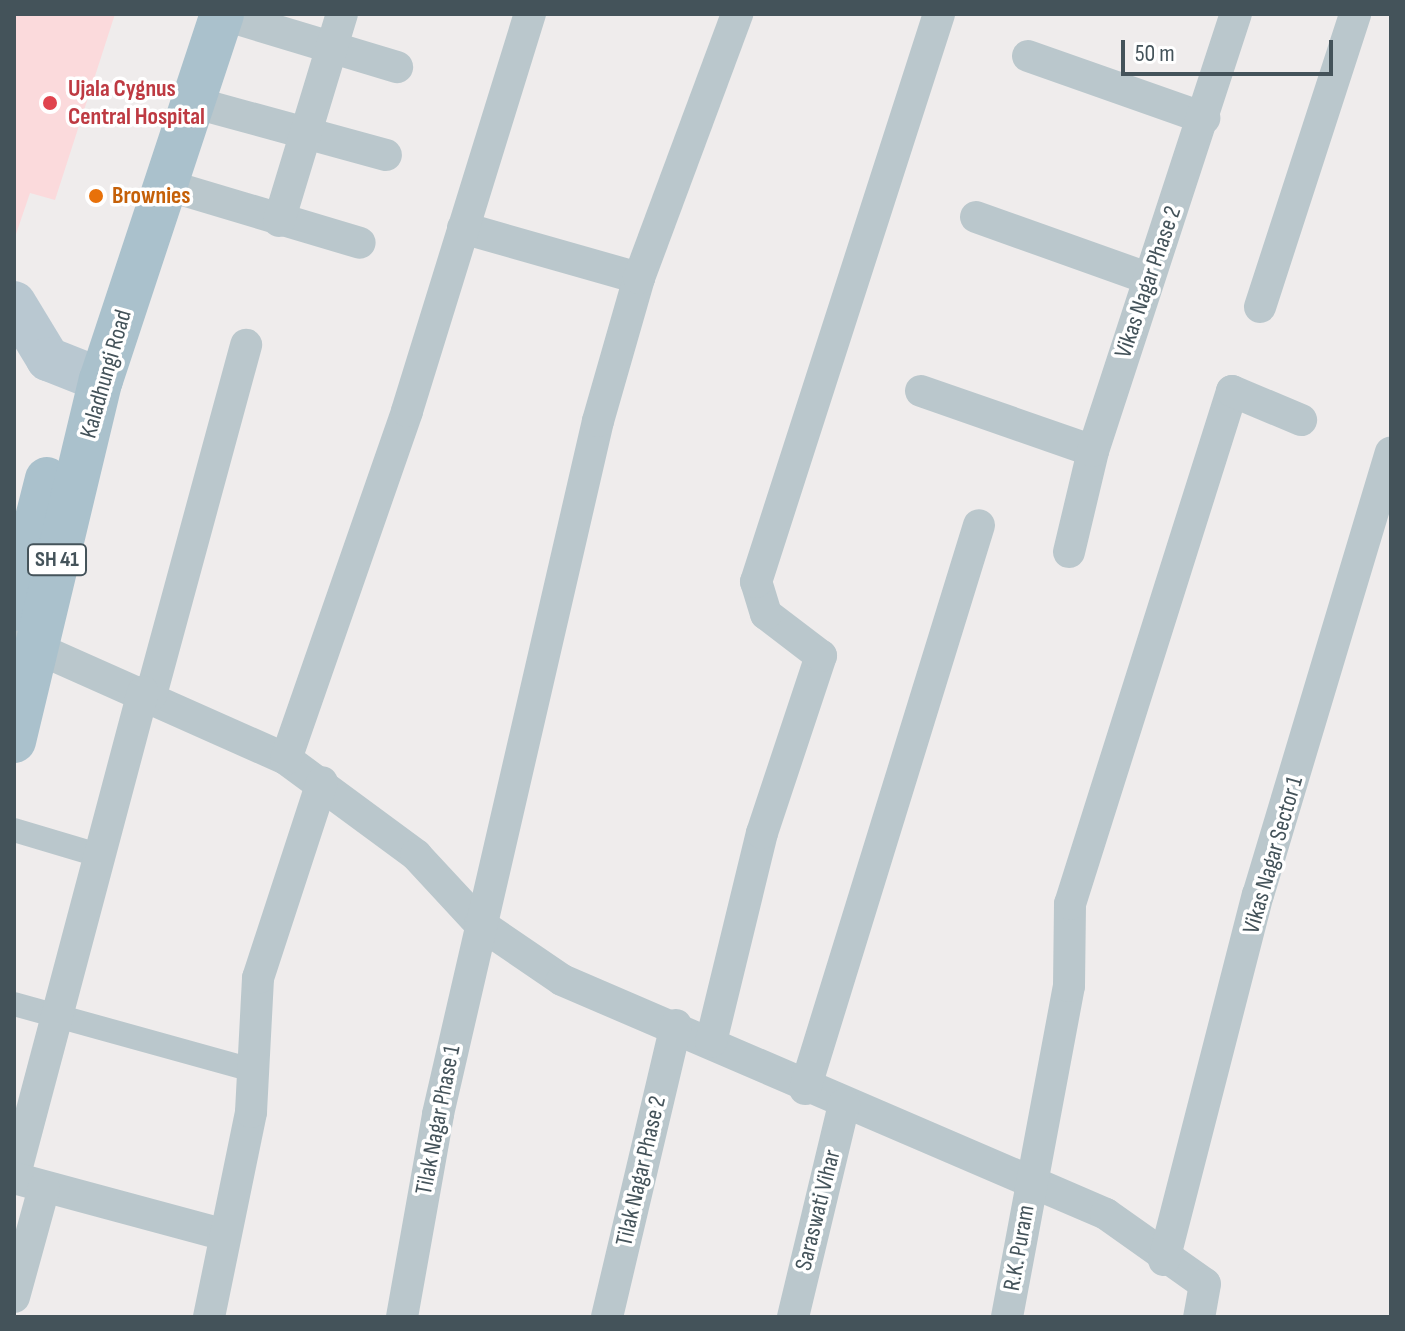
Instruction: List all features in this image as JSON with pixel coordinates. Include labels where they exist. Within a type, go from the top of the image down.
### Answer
[{"type":"main road","name":"Kaladhungi Road","points":[[21,630],[89,376],[152,181],[193,14]]},
{"type":"main road","name":"Kaladhungi Road","points":[[152,181],[192,102],[222,14]]},
{"type":"main road","points":[[14,303],[48,359],[89,376]]},
{"type":"main road","name":"Kaladhungi Road","points":[[14,741],[21,630],[21,547],[89,376]]},
{"type":"street","points":[[222,14],[397,67]]},
{"type":"street","points":[[279,221],[342,14]]},
{"type":"street","points":[[286,759],[463,228],[530,14]]},
{"type":"street","name":"Tilak Nagar Phase 1","points":[[402,1317],[480,924],[561,565],[639,278],[737,14]]},
{"type":"street","points":[[711,1042],[762,833],[821,656],[766,614],[756,582],[939,14]]},
{"type":"street","name":"Vikas Nagar Phase 2","points":[[1069,552],[1093,451],[1147,278],[1204,118],[1236,14]]},
{"type":"street","points":[[1260,307],[1355,14]]},
{"type":"street","points":[[1028,56],[1204,118]]},
{"type":"street","points":[[192,102],[386,155]]},
{"type":"street","points":[[152,181],[360,243]]},
{"type":"street","points":[[976,217],[1147,278]]},
{"type":"street","points":[[463,228],[639,278]]},
{"type":"street","points":[[14,1297],[24,1181],[56,1015],[246,345]]},
{"type":"street","points":[[921,391],[1093,451]]},
{"type":"street","name":"R.K. Puram","points":[[1007,1317],[1072,961],[1070,904],[1232,391],[1301,420]]},
{"type":"street","name":"Vikas Nagar Sector 1","points":[[1164,1260],[1258,895],[1391,453]]},
{"type":"street","points":[[805,1089],[979,525]]},
{"type":"street","points":[[21,630],[286,759],[322,782],[416,855],[480,924],[562,980],[676,1025],[805,1089],[1031,1180],[1106,1214],[1164,1260],[1205,1284],[1199,1317]]},
{"type":"street","points":[[209,1317],[222,1234],[255,1071],[258,978],[322,782]]},
{"type":"street","points":[[14,830],[101,856]]},
{"type":"street","points":[[14,1004],[255,1071]]},
{"type":"street","name":"Tilak Nagar Phase 2","points":[[607,1317],[676,1025]]},
{"type":"street","name":"Saraswati Vihar","points":[[793,1317],[844,1104]]},
{"type":"street","points":[[24,1181],[222,1234]]},
{"type":"shaded area","name":"Ujala Cygnus Central Hospital","points":[[14,14],[115,14],[55,200],[30,193],[14,240]]},
{"type":"place","name":"Ujala Cygnus Central Hospital","points":[[50,103]]},
{"type":"place","name":"Brownies","points":[[96,196]]}]
